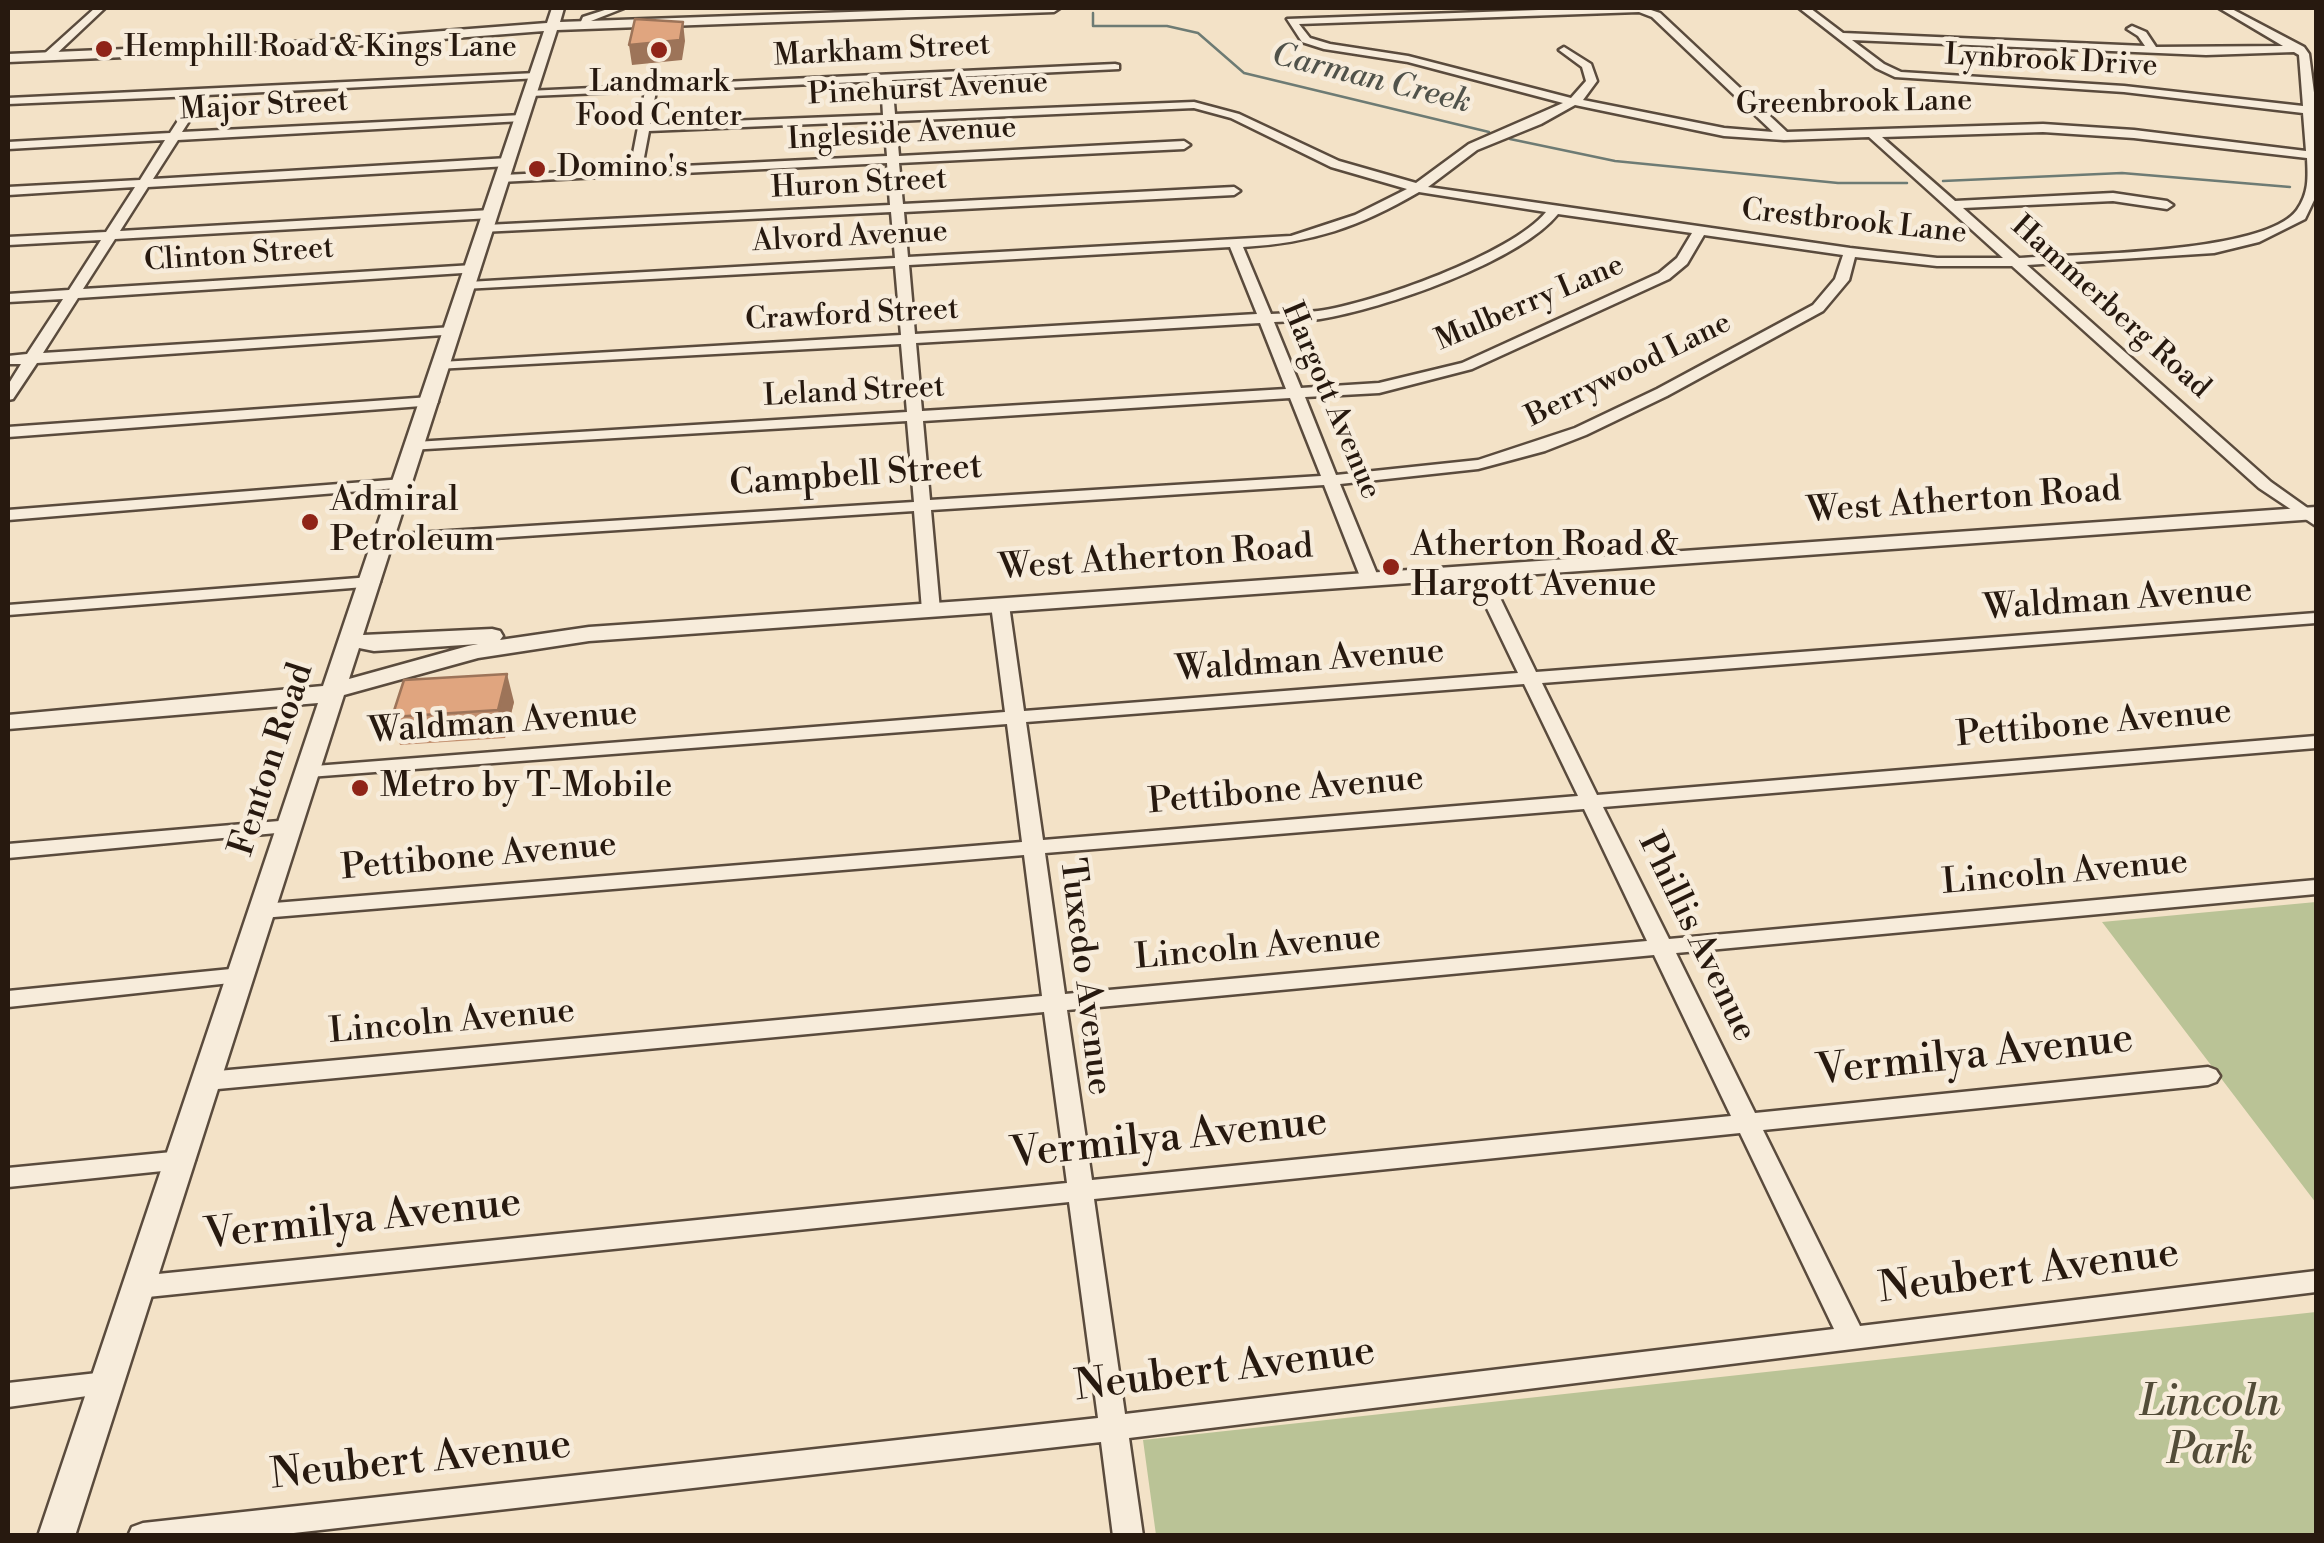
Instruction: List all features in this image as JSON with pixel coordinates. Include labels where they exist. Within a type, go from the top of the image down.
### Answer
[{"type":"street","points":[[48,56],[62,41],[82,32],[100,8]]},
{"type":"street","name":"Fenton Road","points":[[56,1536],[558,8]]},
{"type":"street","points":[[584,26],[587,19],[619,8]]},
{"type":"street","points":[[8,58],[314,45],[552,27],[873,11],[1054,8]]},
{"type":"street","points":[[1623,8],[1656,15],[1784,136]]},
{"type":"street","name":"Greenbrook Lane","points":[[1623,8],[1291,22],[1306,40],[1328,47],[1438,65],[1572,101],[1724,132],[1784,136],[2043,128],[2134,134],[2314,156]]},
{"type":"street","name":"Lynbrook Drive","points":[[1804,8],[1888,72],[1913,78],[2124,89],[2312,110]]},
{"type":"street","points":[[2224,8],[2299,49]]},
{"type":"street","points":[[2132,29],[2142,34],[2153,50]]},
{"type":"street","points":[[72,55],[85,40],[82,32]]},
{"type":"street","points":[[1840,36],[2153,50],[2316,48]]},
{"type":"street","name":"Crestbrook Lane","points":[[1214,110],[1336,164],[1416,188],[1555,210],[1937,262],[2168,254],[2254,239],[2300,216],[2314,186],[2314,156],[2308,64],[2299,49]]},
{"type":"street","points":[[1564,50],[1584,62],[1592,76],[1590,84],[1572,101]]},
{"type":"street","name":"Markham Street","points":[[8,101],[202,92],[533,85],[651,88],[1115,67]]},
{"type":"street","points":[[886,77],[931,610]]},
{"type":"street","points":[[635,173],[651,88]]},
{"type":"street","points":[[8,396],[202,92]]},
{"type":"street","name":"Alvord Avenue","points":[[470,278],[1236,245],[1326,232],[1362,219],[1416,188],[1470,148],[1540,123],[1572,101]]},
{"type":"street","name":"Pinehurst Avenue","points":[[644,128],[1173,104],[1214,110]]},
{"type":"street","name":"Major Street","points":[[8,145],[522,118]]},
{"type":"street","name":"Hammerberg Road","points":[[1870,132],[2265,484],[2312,516]]},
{"type":"street","name":"Ingleside Avenue","points":[[8,191],[505,171],[635,173],[1184,145]]},
{"type":"street","name":"Huron Street","points":[[8,241],[898,208],[1234,190]]},
{"type":"street","points":[[1955,205],[2113,196],[2167,205]]},
{"type":"street","name":"Crawford Street","points":[[441,366],[1266,320],[1376,303],[1536,233],[1555,210]]},
{"type":"street","name":"Mulberry Lane","points":[[1297,394],[1379,388],[1467,366],[1664,276],[1682,261],[1701,230]]},
{"type":"street","name":"Hargott Avenue","points":[[1236,245],[1370,579]]},
{"type":"street","name":"Berrywood Lane","points":[[1332,480],[1433,472],[1544,447],[1818,308],[1842,280],[1850,252]]},
{"type":"street","name":"Clinton Street","points":[[8,298],[470,278]]},
{"type":"street","points":[[8,360],[453,331]]},
{"type":"street","name":"Leland Street","points":[[415,447],[1297,394]]},
{"type":"street","points":[[8,432],[430,402]]},
{"type":"street","name":"Campbell Street","points":[[384,540],[1332,480]]},
{"type":"street","points":[[8,514],[403,484]]},
{"type":"street","name":"West Atherton Road","points":[[8,722],[334,694],[453,657],[532,640],[1478,571],[2312,516]]},
{"type":"street","name":"Phillis Avenue","points":[[1478,571],[1851,1336]]},
{"type":"street","points":[[8,610],[371,582]]},
{"type":"street","name":"Tuxedo Avenue","points":[[1000,605],[1077,1192],[1128,1536]]},
{"type":"street","name":"Waldman Avenue","points":[[309,771],[2316,618]]},
{"type":"street","points":[[352,640],[374,644],[483,636],[532,640]]},
{"type":"street","name":"Pettibone Avenue","points":[[262,911],[2316,742]]},
{"type":"street","points":[[8,850],[291,826]]},
{"type":"street","name":"Lincoln Avenue","points":[[207,1080],[2316,887]]},
{"type":"street","points":[[8,999],[241,976]]},
{"type":"street","name":"Vermilya Avenue","points":[[138,1287],[2208,1076]]},
{"type":"street","points":[[8,1178],[182,1160]]},
{"type":"street","name":"Neubert Avenue","points":[[143,1536],[1113,1428],[2316,1282]]},
{"type":"street","points":[[8,1395],[106,1384]]},
{"type":"green space","points":[[2316,902],[2316,1203],[2102,922]]},
{"type":"green space","name":"Lincoln Park","points":[[2316,1312],[2316,1535],[1156,1535],[1143,1440]]},
{"type":"building","points":[[635,19],[683,22],[680,40],[629,45]]},
{"type":"building","points":[[507,674],[498,710],[392,717],[404,680]]},
{"type":"waterway","name":"Carman Creek","points":[[1093,13],[1093,26],[1167,26],[1198,33],[1244,73],[1489,132]]},
{"type":"waterway","name":"Carman Creek","points":[[1510,139],[1615,161],[1838,183],[1907,183]]},
{"type":"waterway","name":"Carman Creek","points":[[1943,181],[2122,173],[2290,187]]},
{"type":"place","name":"Hemphill Road & Kings Lane","points":[[104,49]]},
{"type":"place","name":"Landmark Food Center","points":[[659,50]]},
{"type":"place","name":"Domino's","points":[[537,169]]},
{"type":"place","name":"Admiral Petroleum","points":[[310,522]]},
{"type":"place","name":"Atherton Road & Hargott Avenue","points":[[1391,567]]},
{"type":"place","name":"Metro by T-Mobile","points":[[360,788]]}]
